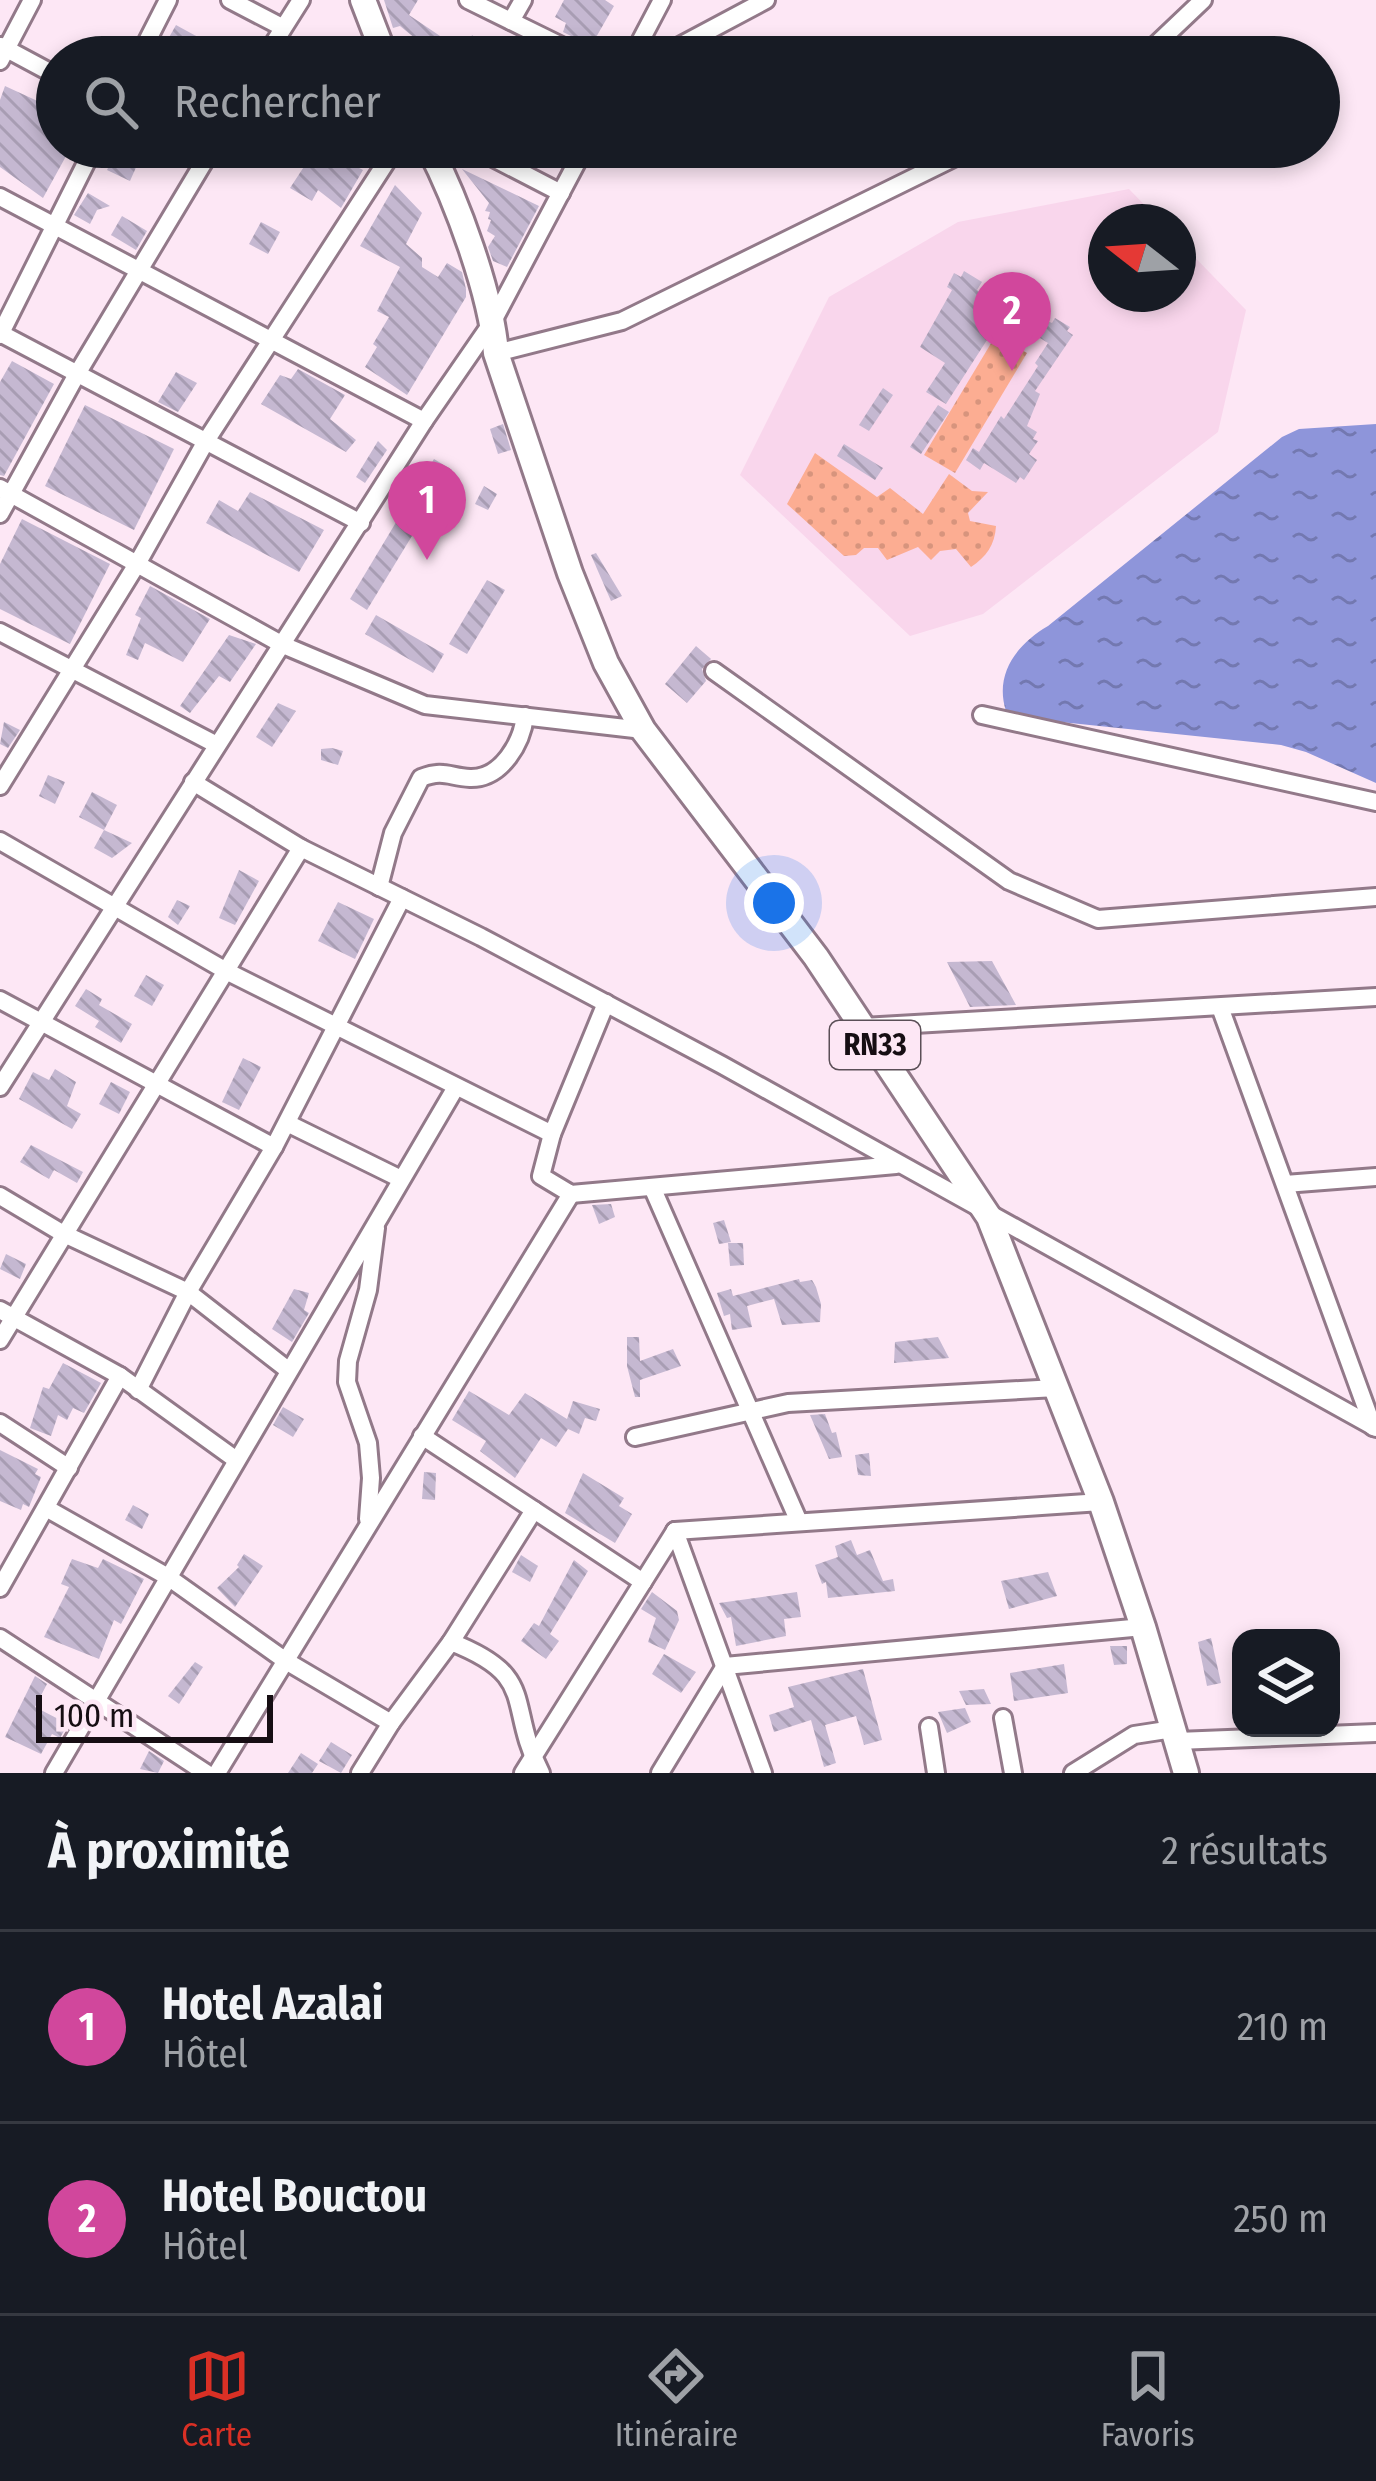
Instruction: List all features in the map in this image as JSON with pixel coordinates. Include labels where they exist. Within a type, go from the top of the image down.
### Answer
[{"type":"main road","points":[[363,0],[377,36]]},
{"type":"main road","name":"RN33","points":[[440,168],[494,321],[496,353],[570,573],[606,662],[643,730],[816,957],[989,1217],[1101,1502],[1186,1773]]},
{"type":"street","points":[[32,0],[2,52],[36,67]]},
{"type":"street","points":[[150,36],[168,0]]},
{"type":"street","points":[[230,0],[282,27]]},
{"type":"street","points":[[277,36],[301,0]]},
{"type":"street","points":[[468,0],[541,36]]},
{"type":"street","points":[[511,21],[523,0]]},
{"type":"street","points":[[643,36],[662,0]]},
{"type":"street","points":[[698,36],[766,0]]},
{"type":"street","points":[[1165,36],[1203,0]]},
{"type":"street","points":[[84,168],[0,334],[361,523]]},
{"type":"street","points":[[0,514],[5,491],[201,168]]},
{"type":"street","points":[[0,786],[137,564],[206,441],[383,168]]},
{"type":"street","points":[[513,168],[561,193]]},
{"type":"street","points":[[0,1087],[424,421],[494,321],[574,168]]},
{"type":"street","points":[[496,353],[622,321],[933,168]]},
{"type":"street","points":[[0,197],[424,421]]},
{"type":"street","points":[[5,491],[283,645],[425,705],[643,730]]},
{"type":"street","points":[[0,632],[218,745]]},
{"type":"street","points":[[714,671],[1010,881],[1098,919],[1376,897]]},
{"type":"street","points":[[982,715],[1376,802]]},
{"type":"street","points":[[379,886],[393,833],[421,778],[454,772],[468,778],[486,775],[517,749],[525,716]]},
{"type":"street","points":[[193,782],[301,848],[606,1003],[1375,1428]]},
{"type":"street","points":[[0,841],[228,972],[552,1134]]},
{"type":"street","points":[[0,1340],[7,1314],[228,972],[301,848]]},
{"type":"street","points":[[138,1390],[188,1292],[287,1123],[402,898]]},
{"type":"street","points":[[863,1028],[1376,998]]},
{"type":"street","points":[[0,1000],[274,1147]]},
{"type":"street","points":[[606,1003],[552,1134],[541,1176],[571,1194],[897,1165]]},
{"type":"street","points":[[1220,1006],[1375,1428]]},
{"type":"street","points":[[54,1773],[456,1088]]},
{"type":"street","points":[[287,1123],[401,1179]]},
{"type":"street","points":[[1285,1184],[1376,1177]]},
{"type":"street","points":[[652,1187],[799,1522]]},
{"type":"street","points":[[217,1773],[571,1194]]},
{"type":"street","points":[[0,1196],[62,1232],[188,1292],[288,1370]]},
{"type":"street","points":[[368,1526],[368,1443],[347,1382],[348,1361],[368,1290],[376,1222]]},
{"type":"street","points":[[7,1314],[120,1376],[236,1459]]},
{"type":"street","points":[[0,1588],[120,1376]]},
{"type":"street","points":[[635,1437],[788,1403],[1056,1388]]},
{"type":"street","points":[[0,1423],[69,1468]]},
{"type":"street","points":[[422,1436],[643,1582]]},
{"type":"street","points":[[676,1531],[1101,1502]]},
{"type":"street","points":[[46,1508],[168,1577],[286,1661],[391,1723]]},
{"type":"street","points":[[360,1773],[451,1642],[534,1510]]},
{"type":"street","points":[[532,1768],[676,1531]]},
{"type":"street","points":[[676,1531],[763,1773]]},
{"type":"street","points":[[724,1666],[1143,1627]]},
{"type":"street","points":[[0,1638],[206,1773]]},
{"type":"street","points":[[451,1642],[486,1656],[506,1672],[516,1693],[532,1768]]},
{"type":"street","points":[[660,1773],[724,1666]]},
{"type":"street","points":[[1003,1718],[1012,1773]]},
{"type":"street","points":[[928,1727],[936,1773]]},
{"type":"street","points":[[1073,1773],[1134,1735],[1376,1732]]},
{"type":"shaded area","points":[[1129,189],[1144,204],[1088,204],[1088,312],[1196,312],[1196,259],[1246,310],[1218,432],[983,614],[910,636],[740,475],[829,297],[958,222]]},
{"type":"shaded area","points":[[996,335],[1027,353],[955,473],[924,455]]},
{"type":"shaded area","points":[[815,453],[877,497],[890,488],[923,514],[949,474],[972,491],[988,492],[968,513],[970,521],[996,526],[992,545],[971,567],[956,549],[940,551],[931,560],[918,547],[887,560],[878,548],[844,556],[787,504]]},
{"type":"water","points":[[1376,424],[1376,783],[1281,745],[1032,719],[1006,711],[1006,673],[1027,642],[1282,437],[1299,429]]},
{"type":"building","points":[[384,0],[418,0],[409,15],[440,36],[412,36],[400,26],[393,28]]},
{"type":"building","points":[[564,0],[605,0],[614,6],[597,36],[571,36],[563,32],[566,23],[555,17]]},
{"type":"building","points":[[176,25],[196,36],[170,36]]},
{"type":"building","points":[[5,86],[36,100],[36,168],[59,168],[43,198],[0,167],[0,100]]},
{"type":"building","points":[[108,168],[136,168],[130,181]]},
{"type":"building","points":[[303,168],[363,170],[341,208],[318,190],[312,201],[290,188]]},
{"type":"building","points":[[462,169],[539,206],[507,267],[493,261],[488,247],[495,236],[487,231],[489,203]]},
{"type":"building","points":[[395,185],[422,213],[406,244],[422,258],[422,267],[438,277],[447,263],[462,272],[466,289],[466,297],[407,395],[365,367],[389,317],[377,311],[400,267],[360,246]]},
{"type":"building","points":[[88,193],[110,206],[97,210],[90,224],[74,215]]},
{"type":"building","points":[[122,216],[147,231],[136,250],[111,235]]},
{"type":"building","points":[[261,222],[280,232],[268,254],[249,244]]},
{"type":"building","points":[[964,271],[982,282],[977,290],[988,297],[984,304],[1012,322],[1004,335],[994,329],[946,404],[926,392],[945,363],[920,347],[952,290],[947,287],[954,273],[961,277]]},
{"type":"building","points":[[1032,315],[1052,323],[1055,318],[1070,327],[1067,331],[1073,335],[1035,391],[1040,394],[1027,426],[1037,432],[1033,439],[1038,441],[1029,454],[1037,460],[1024,480],[1020,477],[1016,483],[984,463],[980,470],[966,460],[973,448],[979,452],[1038,366],[1035,363],[1048,343],[1024,328]]},
{"type":"building","points":[[12,361],[54,384],[4,476],[0,475],[0,382]]},
{"type":"building","points":[[298,369],[345,395],[330,419],[356,440],[346,452],[261,404],[280,375],[291,379]]},
{"type":"building","points":[[176,372],[197,383],[178,412],[158,402]]},
{"type":"building","points":[[883,388],[893,395],[869,431],[859,425]]},
{"type":"building","points":[[85,405],[174,449],[134,530],[45,486]]},
{"type":"building","points":[[938,405],[949,412],[921,454],[910,447]]},
{"type":"building","points":[[503,424],[511,450],[498,454],[490,429]]},
{"type":"building","points":[[378,441],[387,450],[365,483],[356,477]]},
{"type":"building","points":[[844,444],[883,468],[875,480],[837,456]]},
{"type":"building","points":[[434,459],[452,470],[367,610],[350,599]]},
{"type":"building","points":[[484,486],[497,494],[488,510],[475,504]]},
{"type":"building","points":[[250,492],[324,530],[299,572],[206,523],[219,500],[238,511]]},
{"type":"building","points":[[22,519],[110,564],[70,644],[0,609],[0,564]]},
{"type":"building","points":[[596,553],[622,596],[611,601],[591,555]]},
{"type":"building","points":[[487,580],[505,590],[467,654],[449,644]]},
{"type":"building","points":[[150,586],[210,619],[183,662],[145,643],[138,660],[126,655],[141,618],[135,615]]},
{"type":"building","points":[[376,615],[444,654],[433,673],[365,634]]},
{"type":"building","points":[[229,635],[256,644],[230,682],[219,676],[190,713],[180,706]]},
{"type":"building","points":[[696,646],[711,659],[702,669],[706,681],[687,703],[665,684]]},
{"type":"building","points":[[278,703],[296,711],[272,747],[256,737]]},
{"type":"building","points":[[4,722],[20,730],[8,748],[0,744]]},
{"type":"building","points":[[321,749],[343,751],[338,765],[321,760]]},
{"type":"building","points":[[48,775],[65,782],[55,804],[39,796]]},
{"type":"building","points":[[92,792],[117,805],[104,830],[79,817]]},
{"type":"building","points":[[104,830],[132,843],[112,858],[94,848]]},
{"type":"building","points":[[239,870],[259,881],[235,925],[219,918]]},
{"type":"building","points":[[177,900],[190,906],[178,925],[168,917]]},
{"type":"building","points":[[338,902],[374,919],[355,959],[318,941]]},
{"type":"building","points":[[992,961],[1016,1005],[970,1007],[947,962]]},
{"type":"building","points":[[146,975],[164,985],[152,1006],[134,996]]},
{"type":"building","points":[[86,989],[102,999],[99,1005],[132,1024],[121,1043],[95,1027],[99,1021],[75,1006]]},
{"type":"building","points":[[243,1058],[261,1067],[239,1110],[222,1102]]},
{"type":"building","points":[[55,1069],[76,1082],[67,1106],[81,1114],[72,1129],[19,1099],[33,1072],[49,1080]]},
{"type":"building","points":[[111,1082],[130,1092],[119,1114],[99,1104]]},
{"type":"building","points":[[31,1145],[83,1172],[77,1183],[54,1170],[49,1179],[20,1162]]},
{"type":"building","points":[[611,1204],[615,1217],[599,1224],[592,1205]]},
{"type":"building","points":[[724,1220],[731,1242],[719,1244],[713,1223]]},
{"type":"building","points":[[728,1243],[743,1243],[744,1265],[730,1266]]},
{"type":"building","points":[[6,1254],[26,1264],[20,1279],[0,1269]]},
{"type":"building","points":[[812,1280],[816,1287],[820,1322],[782,1325],[774,1299],[747,1306],[752,1327],[732,1330],[730,1314],[724,1316],[717,1293],[731,1289],[733,1296]]},
{"type":"building","points":[[294,1289],[309,1293],[304,1310],[309,1313],[292,1342],[272,1329]]},
{"type":"building","points":[[627,1337],[639,1337],[640,1361],[673,1349],[681,1366],[640,1380],[640,1397],[635,1397],[627,1366]]},
{"type":"building","points":[[938,1337],[949,1358],[894,1363],[895,1342]]},
{"type":"building","points":[[63,1363],[101,1383],[84,1413],[73,1408],[67,1420],[58,1415],[51,1436],[30,1428],[43,1387],[49,1389]]},
{"type":"building","points":[[469,1391],[509,1415],[525,1393],[567,1419],[573,1401],[600,1409],[596,1421],[585,1418],[579,1434],[568,1429],[556,1447],[541,1438],[515,1478],[480,1451],[486,1441],[452,1420]]},
{"type":"building","points":[[283,1407],[304,1419],[293,1437],[273,1425]]},
{"type":"building","points":[[825,1414],[832,1433],[836,1432],[842,1457],[829,1459],[810,1415]]},
{"type":"building","points":[[0,1450],[38,1469],[35,1474],[41,1477],[29,1507],[23,1504],[21,1510],[0,1501]]},
{"type":"building","points":[[869,1453],[871,1476],[858,1475],[855,1455]]},
{"type":"building","points":[[424,1472],[436,1473],[435,1500],[422,1499]]},
{"type":"building","points":[[583,1473],[624,1498],[619,1506],[632,1514],[615,1543],[565,1513]]},
{"type":"building","points":[[133,1505],[149,1514],[142,1529],[125,1520]]},
{"type":"building","points":[[851,1540],[857,1555],[870,1550],[883,1581],[893,1579],[895,1591],[828,1598],[826,1582],[822,1584],[815,1565],[838,1557],[835,1546]]},
{"type":"building","points":[[244,1554],[263,1566],[235,1607],[217,1588],[239,1567]]},
{"type":"building","points":[[521,1555],[538,1566],[530,1582],[512,1572]]},
{"type":"building","points":[[72,1559],[98,1568],[103,1559],[144,1579],[121,1624],[114,1620],[99,1659],[44,1637],[69,1587],[61,1584]]},
{"type":"building","points":[[574,1560],[588,1571],[550,1634],[559,1641],[546,1659],[521,1641],[534,1623],[539,1626]]},
{"type":"building","points":[[1048,1572],[1057,1596],[1009,1609],[1001,1581]]},
{"type":"building","points":[[652,1592],[677,1611],[679,1620],[665,1650],[648,1642],[656,1618],[641,1609]]},
{"type":"building","points":[[797,1592],[801,1617],[784,1619],[786,1636],[736,1646],[731,1617],[727,1618],[719,1603]]},
{"type":"building","points":[[1211,1638],[1221,1683],[1207,1686],[1198,1642]]},
{"type":"building","points":[[1110,1646],[1127,1646],[1127,1664],[1114,1665]]},
{"type":"building","points":[[664,1654],[696,1672],[681,1693],[652,1674]]},
{"type":"building","points":[[195,1662],[203,1667],[179,1704],[168,1696]]},
{"type":"building","points":[[1064,1664],[1068,1693],[1014,1701],[1010,1673]]},
{"type":"building","points":[[863,1669],[882,1740],[864,1745],[856,1716],[825,1725],[836,1763],[824,1767],[811,1720],[774,1732],[769,1715],[794,1707],[788,1687]]},
{"type":"building","points":[[35,1676],[47,1684],[35,1707],[68,1724],[60,1738],[52,1734],[41,1754],[5,1737]]},
{"type":"building","points":[[984,1689],[991,1704],[966,1705],[959,1691]]},
{"type":"building","points":[[965,1708],[971,1722],[947,1733],[938,1712]]},
{"type":"building","points":[[331,1742],[352,1755],[341,1773],[319,1761]]},
{"type":"building","points":[[149,1751],[164,1761],[158,1773],[140,1769]]},
{"type":"building","points":[[301,1753],[318,1764],[312,1773],[288,1773]]},
{"type":"place","name":"Hotel Bouctou","points":[[1012,371]]},
{"type":"place","name":"Hotel Azalai","points":[[427,560]]}]
